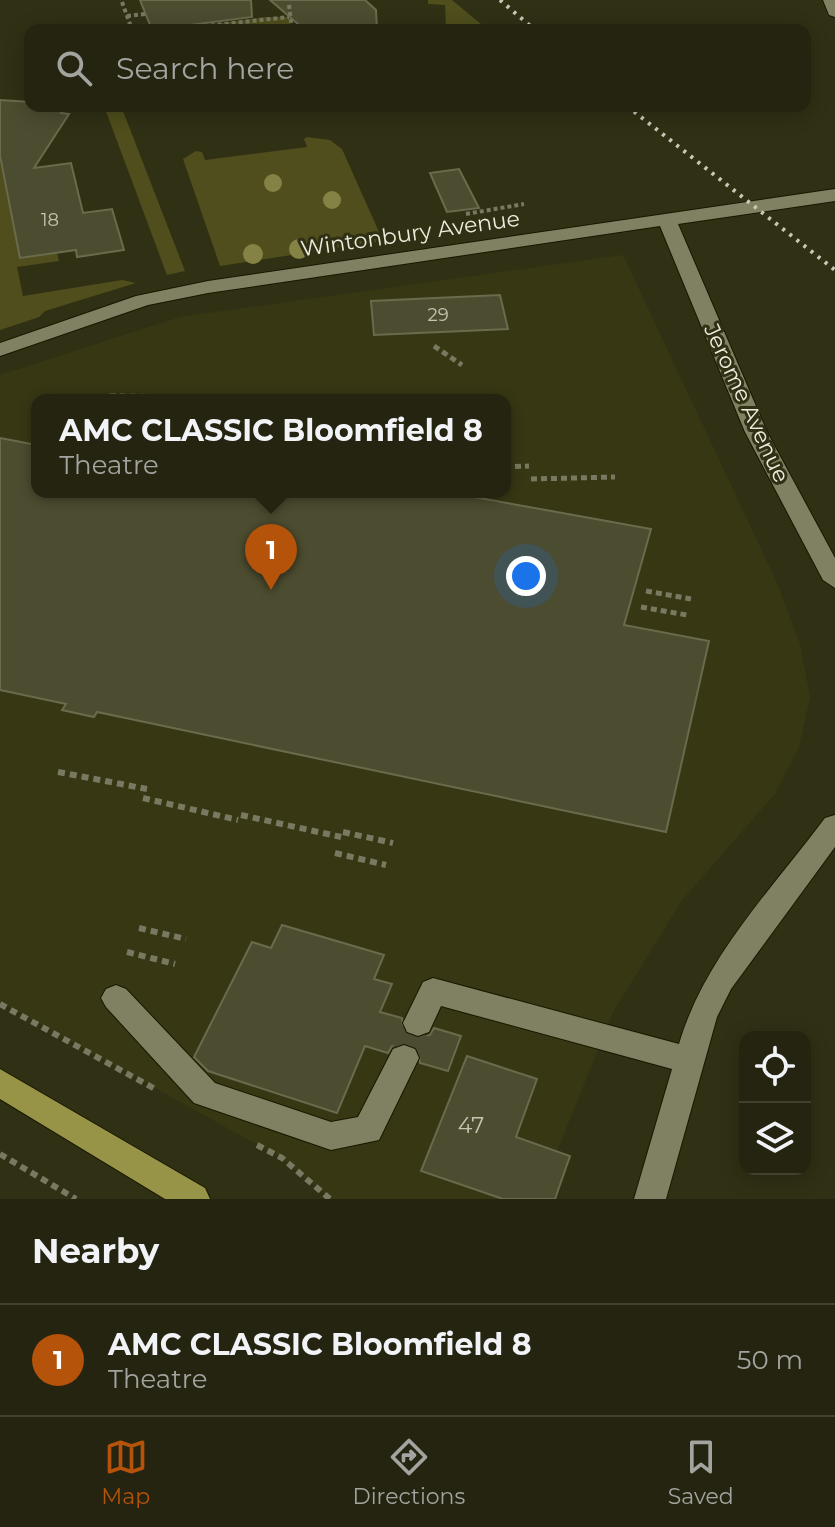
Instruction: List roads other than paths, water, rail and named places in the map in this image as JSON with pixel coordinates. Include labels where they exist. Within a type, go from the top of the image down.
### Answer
[{"type":"main road","points":[[0,1083],[194,1199]]},
{"type":"street","points":[[831,0],[835,12]]},
{"type":"street","name":"Wintonbury Avenue","points":[[0,350],[143,300],[208,287],[668,222],[835,195]]},
{"type":"street","name":"Jerome Avenue","points":[[668,222],[756,432],[835,580]]},
{"type":"street","points":[[650,1199],[702,1017],[720,980],[835,826]]},
{"type":"street","points":[[418,1023],[433,991],[690,1060]]},
{"type":"street","points":[[116,998],[205,1093],[331,1136],[368,1130],[404,1058]]},
{"type":"tunnel","points":[[404,1058],[418,1023]]},
{"type":"railway","points":[[500,0],[528,24]]},
{"type":"railway","points":[[635,112],[835,270]]},
{"type":"place","name":"AMC CLASSIC Bloomfield 8","points":[[271,590]]}]
